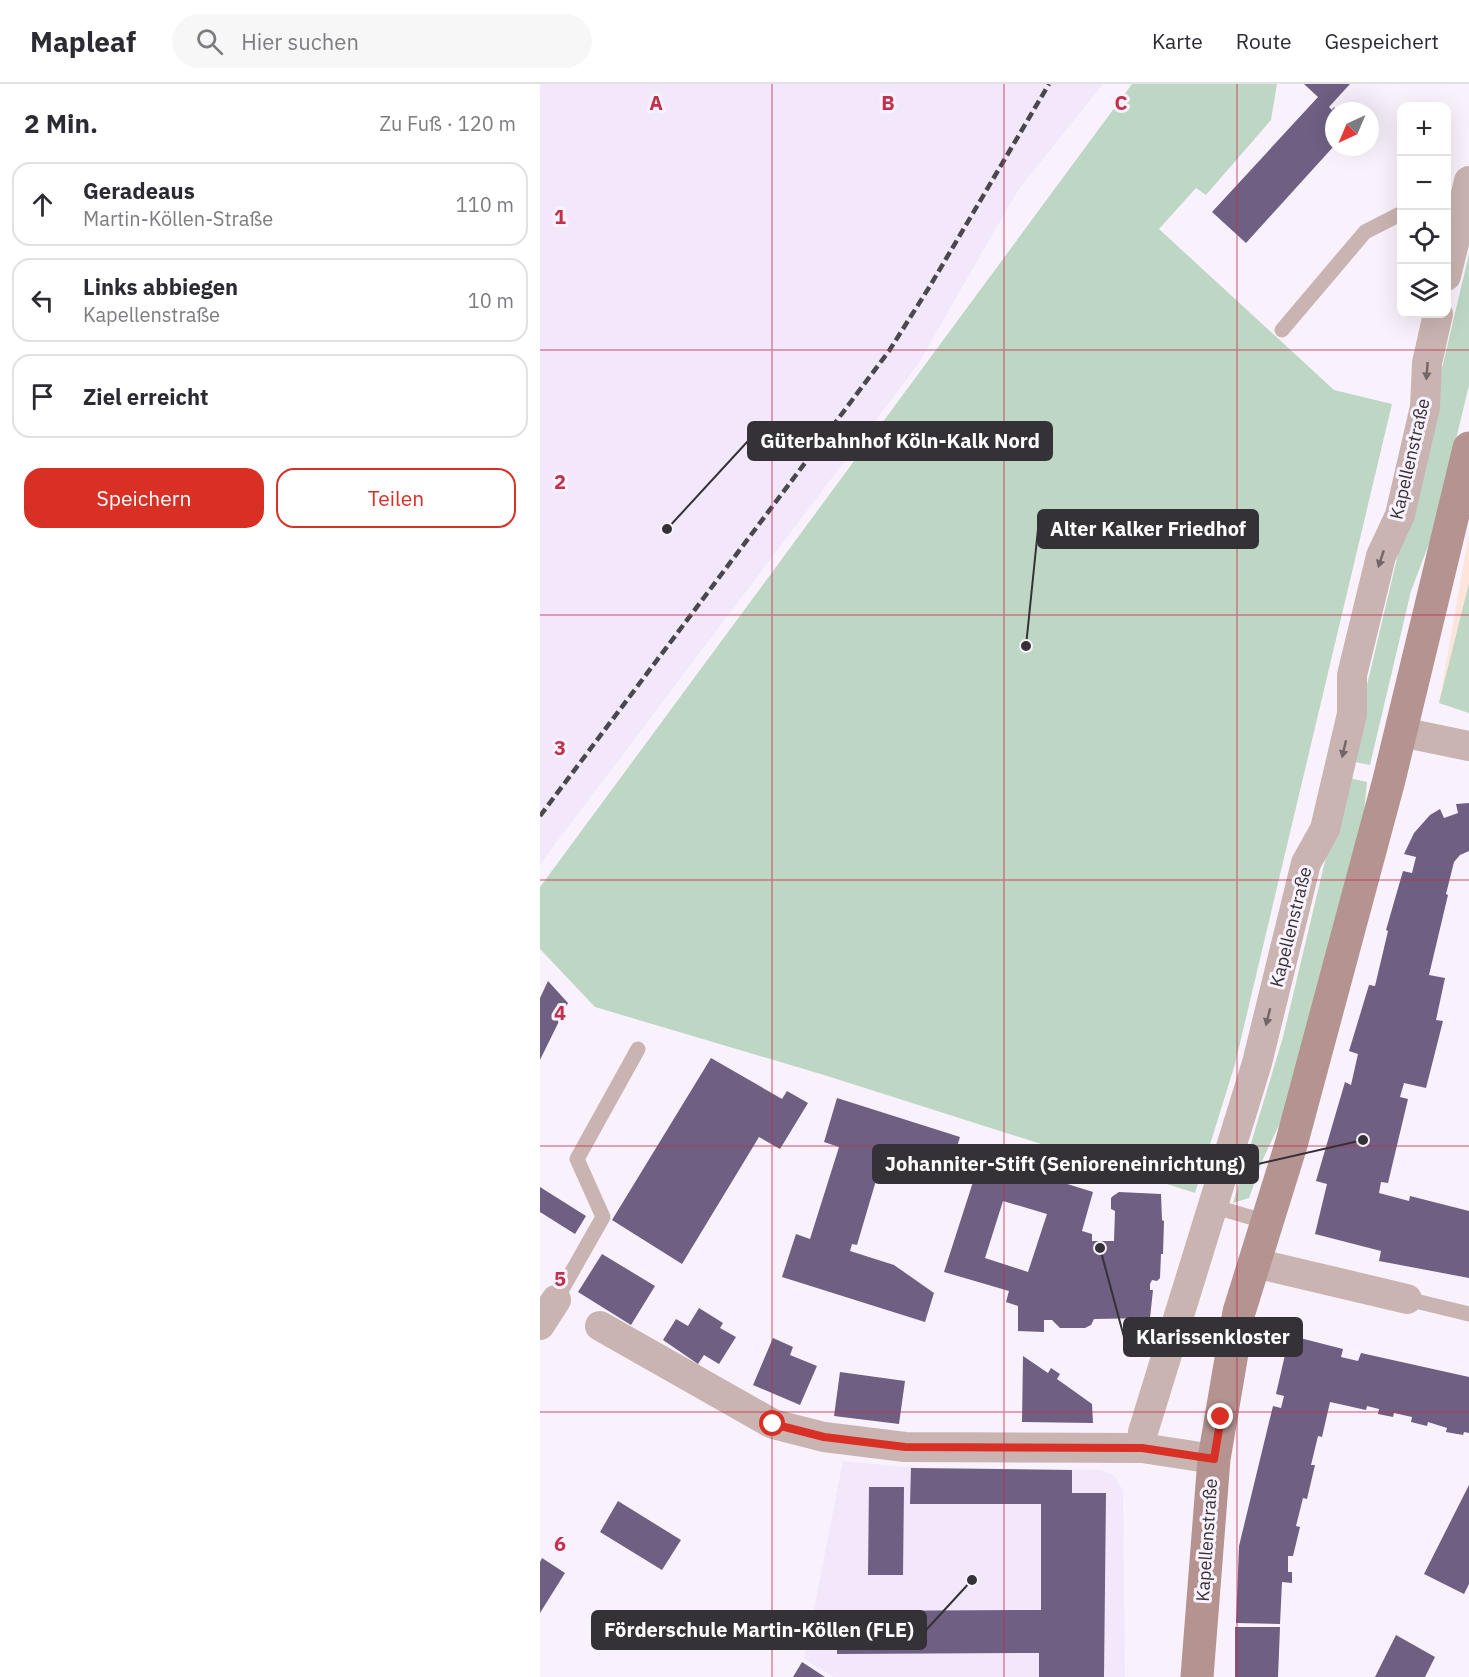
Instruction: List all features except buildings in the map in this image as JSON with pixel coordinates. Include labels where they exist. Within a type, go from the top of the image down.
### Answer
[{"type":"main road","name":"Kapellenstraße","points":[[1197,1677],[1214,1459],[1239,1312],[1291,1145],[1401,732],[1469,448]]},
{"type":"street","points":[[1449,264],[1469,181]]},
{"type":"street","name":"Kapellenstraße","points":[[1143,1432],[1257,1063],[1306,863],[1325,829],[1352,714],[1352,675],[1381,556],[1400,515],[1425,407],[1427,363],[1437,318]]},
{"type":"street","points":[[1401,732],[1469,746]]},
{"type":"street","points":[[1255,1263],[1407,1299]]},
{"type":"street","points":[[540,1325],[556,1300]]},
{"type":"street","points":[[600,1326],[773,1424],[824,1437],[905,1447],[1142,1448],[1214,1459]]},
{"type":"lane","points":[[1282,330],[1365,232],[1397,215]]},
{"type":"lane","points":[[556,1300],[603,1217],[577,1159],[638,1049]]},
{"type":"lane","points":[[1212,1206],[1267,1222]]},
{"type":"lane","points":[[1407,1299],[1469,1314]]},
{"type":"shaded area","points":[[540,84],[1103,84],[1018,190],[918,364],[540,864]]},
{"type":"shaded area","points":[[1469,533],[1469,713],[1439,703]]},
{"type":"shaded area","points":[[843,1461],[904,1467],[1100,1470],[1110,1473],[1116,1478],[1123,1491],[1125,1677],[834,1677],[804,1659]]},
{"type":"green space","points":[[1132,84],[1277,84],[1271,120],[1206,195],[1196,188],[1159,229],[1334,390],[1392,404],[1235,1064],[1195,1193],[824,1075],[595,1007],[540,949],[540,887]]},
{"type":"green space","points":[[1469,254],[1469,385],[1435,528],[1411,591],[1370,765],[1349,761]]},
{"type":"green space","points":[[1469,583],[1469,713],[1439,703]]},
{"type":"green space","points":[[1345,777],[1367,782],[1362,832],[1281,1121],[1263,1159],[1249,1198],[1233,1203],[1283,1037]]},
{"type":"railway","points":[[540,816],[889,351],[1049,84]]},
{"type":"place","name":"Güterbahnhof Köln-Kalk Nord","points":[[667,529]]},
{"type":"place","name":"Alter Kalker Friedhof","points":[[1026,646]]},
{"type":"place","name":"Johanniter-Stift (Senioreneinrichtung)","points":[[1363,1140]]},
{"type":"place","name":"Klarissenkloster","points":[[1100,1248]]},
{"type":"place","name":"Förderschule Martin-Köllen (FLE)","points":[[972,1580]]},
{"type":"route","points":[[773,1424],[824,1437],[905,1447],[1142,1448],[1214,1459],[1221,1417]]}]
